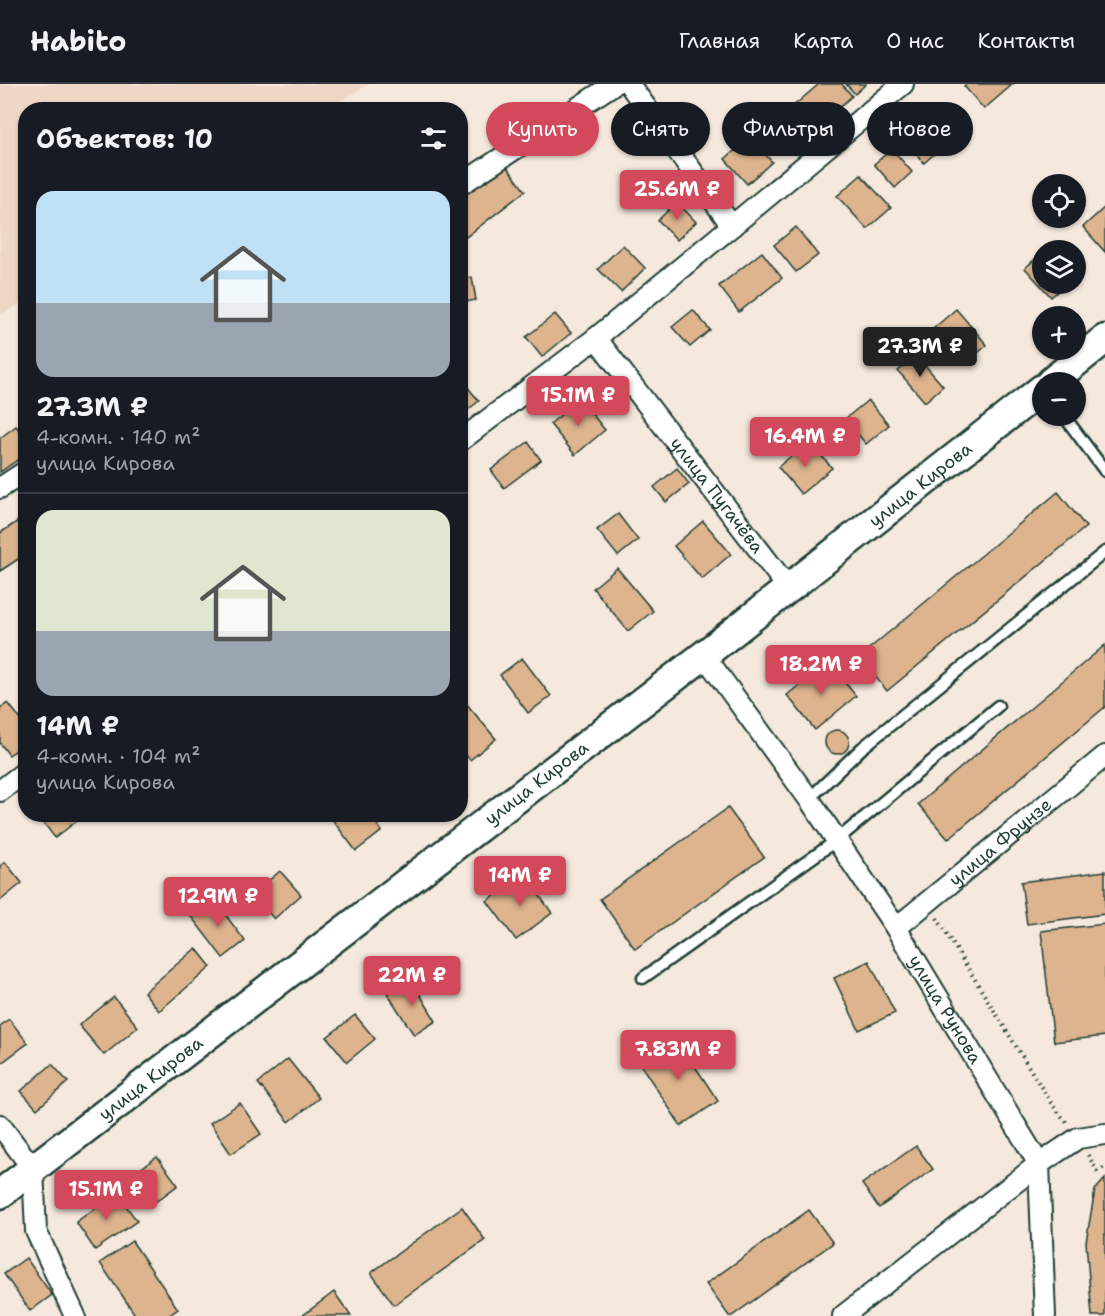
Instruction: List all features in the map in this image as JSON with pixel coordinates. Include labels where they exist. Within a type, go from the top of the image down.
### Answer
[{"type":"main road","points":[[1064,372],[1105,339]]},
{"type":"main road","name":"улица Кирова","points":[[0,1194],[704,655],[1032,397]]},
{"type":"street","points":[[468,180],[614,84]]},
{"type":"street","points":[[629,84],[732,226]]},
{"type":"street","points":[[468,435],[596,338],[903,84]]},
{"type":"street","name":"улица Пугачёва","points":[[596,338],[789,589]]},
{"type":"street","points":[[0,488],[18,476]]},
{"type":"street","name":"улица Рунова","points":[[704,655],[810,800],[896,928],[1039,1164]]},
{"type":"street","name":"улица Фрунзе","points":[[896,928],[1105,756]]},
{"type":"street","points":[[0,791],[18,777]]},
{"type":"street","points":[[0,1125],[33,1169],[36,1231],[75,1316]]},
{"type":"street","points":[[843,1316],[1039,1164],[1078,1138],[1105,1134]]},
{"type":"street","points":[[1039,1164],[1045,1316]]},
{"type":"lane","points":[[1071,426],[1105,471]]},
{"type":"lane","points":[[810,800],[861,748],[1105,552]]},
{"type":"lane","points":[[643,978],[837,840],[998,706]]},
{"type":"path","points":[[927,901],[1051,1103],[1078,1138]]},
{"type":"path","points":[[1097,1171],[1105,1167]]},
{"type":"shaded area","points":[[0,84],[369,84],[339,102],[18,102],[18,304],[0,316]]},
{"type":"building","points":[[819,84],[842,84],[852,96],[845,102],[798,102]]},
{"type":"building","points":[[846,84],[866,84],[855,94]]},
{"type":"building","points":[[967,84],[1013,84],[984,109],[964,86]]},
{"type":"building","points":[[728,156],[767,156],[772,162],[747,184],[725,159]]},
{"type":"building","points":[[884,156],[898,156],[912,172],[895,188],[874,164]]},
{"type":"building","points":[[918,156],[932,156],[924,163]]},
{"type":"building","points":[[505,164],[525,191],[468,235],[468,192]]},
{"type":"building","points":[[861,175],[891,208],[867,229],[837,196]]},
{"type":"building","points":[[677,202],[696,222],[677,240],[658,220]]},
{"type":"building","points":[[1105,207],[1105,252],[1084,228],[1086,228],[1086,224]]},
{"type":"building","points":[[796,227],[818,255],[796,272],[774,245]]},
{"type":"building","points":[[623,245],[645,268],[621,292],[598,269]]},
{"type":"building","points":[[762,252],[782,278],[739,312],[719,286]]},
{"type":"building","points":[[1032,262],[1032,276],[1025,268]]},
{"type":"building","points":[[472,277],[476,300],[468,302],[468,278]]},
{"type":"building","points":[[956,309],[987,345],[965,364],[934,328]]},
{"type":"building","points":[[693,310],[710,330],[690,347],[672,327]]},
{"type":"building","points":[[555,314],[571,333],[542,357],[526,337]]},
{"type":"building","points":[[916,355],[943,386],[925,402],[898,371]]},
{"type":"building","points":[[468,388],[479,401],[468,410]]},
{"type":"building","points":[[580,399],[605,430],[575,455],[550,424]]},
{"type":"building","points":[[868,400],[889,425],[866,444],[845,419]]},
{"type":"building","points":[[16,426],[18,429],[18,460],[0,472],[0,438]]},
{"type":"building","points":[[809,441],[832,468],[801,494],[778,467]]},
{"type":"building","points":[[528,442],[541,460],[504,488],[491,470]]},
{"type":"building","points":[[677,468],[689,484],[666,502],[654,487]]},
{"type":"building","points":[[1058,492],[1086,527],[887,691],[859,657]]},
{"type":"building","points":[[618,514],[638,540],[618,556],[597,530]]},
{"type":"building","points":[[18,521],[18,559],[0,571],[0,533]]},
{"type":"building","points":[[703,521],[731,554],[702,579],[674,546]]},
{"type":"building","points":[[617,568],[653,611],[628,631],[593,588]]},
{"type":"building","points":[[1105,645],[1105,707],[948,839],[918,804]]},
{"type":"building","points":[[522,658],[551,696],[528,713],[500,675]]},
{"type":"building","points":[[828,662],[856,696],[815,730],[787,695]]},
{"type":"building","points":[[8,703],[18,716],[18,749],[9,755],[0,743],[0,708]]},
{"type":"building","points":[[468,706],[496,739],[470,760],[468,758]]},
{"type":"building","points":[[837,730],[842,731],[848,737],[848,747],[842,753],[837,754],[832,753],[826,747],[825,742],[826,737],[832,731]]},
{"type":"building","points":[[728,808],[764,857],[635,949],[600,899]]},
{"type":"building","points":[[43,822],[75,822],[55,838]]},
{"type":"building","points":[[334,822],[375,822],[382,831],[356,851]]},
{"type":"building","points":[[5,862],[22,883],[0,901],[0,866]]},
{"type":"building","points":[[280,871],[301,895],[274,919],[253,894]]},
{"type":"building","points":[[1105,871],[1105,914],[1027,924],[1021,882]]},
{"type":"building","points":[[524,874],[552,913],[516,940],[487,901]]},
{"type":"building","points":[[213,898],[245,941],[223,958],[190,915]]},
{"type":"building","points":[[1105,924],[1105,1036],[1054,1042],[1041,931]]},
{"type":"building","points":[[196,948],[211,967],[159,1011],[144,992]]},
{"type":"building","points":[[869,961],[895,1013],[859,1030],[834,978]]},
{"type":"building","points":[[410,978],[436,1021],[414,1035],[387,993]]},
{"type":"building","points":[[114,997],[138,1027],[104,1055],[79,1025]]},
{"type":"building","points":[[355,1015],[375,1039],[347,1062],[327,1037]]},
{"type":"building","points":[[9,1019],[28,1043],[0,1064],[0,1026]]},
{"type":"building","points":[[675,1036],[718,1101],[681,1126],[638,1061]]},
{"type":"building","points":[[288,1059],[319,1098],[289,1122],[258,1083]]},
{"type":"building","points":[[52,1064],[68,1082],[37,1109],[21,1091]]},
{"type":"building","points":[[240,1103],[261,1134],[231,1154],[210,1123]]},
{"type":"building","points":[[916,1146],[933,1169],[879,1208],[862,1184]]},
{"type":"building","points":[[157,1157],[178,1185],[154,1203],[133,1174]]},
{"type":"building","points":[[1105,1179],[1105,1316],[1092,1316],[1086,1242],[1095,1190]]},
{"type":"building","points":[[117,1193],[137,1221],[95,1250],[76,1222]]},
{"type":"building","points":[[462,1207],[485,1240],[394,1305],[371,1273]]},
{"type":"building","points":[[809,1210],[833,1243],[729,1316],[706,1284]]},
{"type":"building","points":[[132,1241],[178,1309],[168,1316],[136,1316],[100,1263]]},
{"type":"building","points":[[26,1258],[52,1295],[30,1311],[4,1274]]},
{"type":"building","points":[[334,1292],[351,1316],[302,1316]]}]
